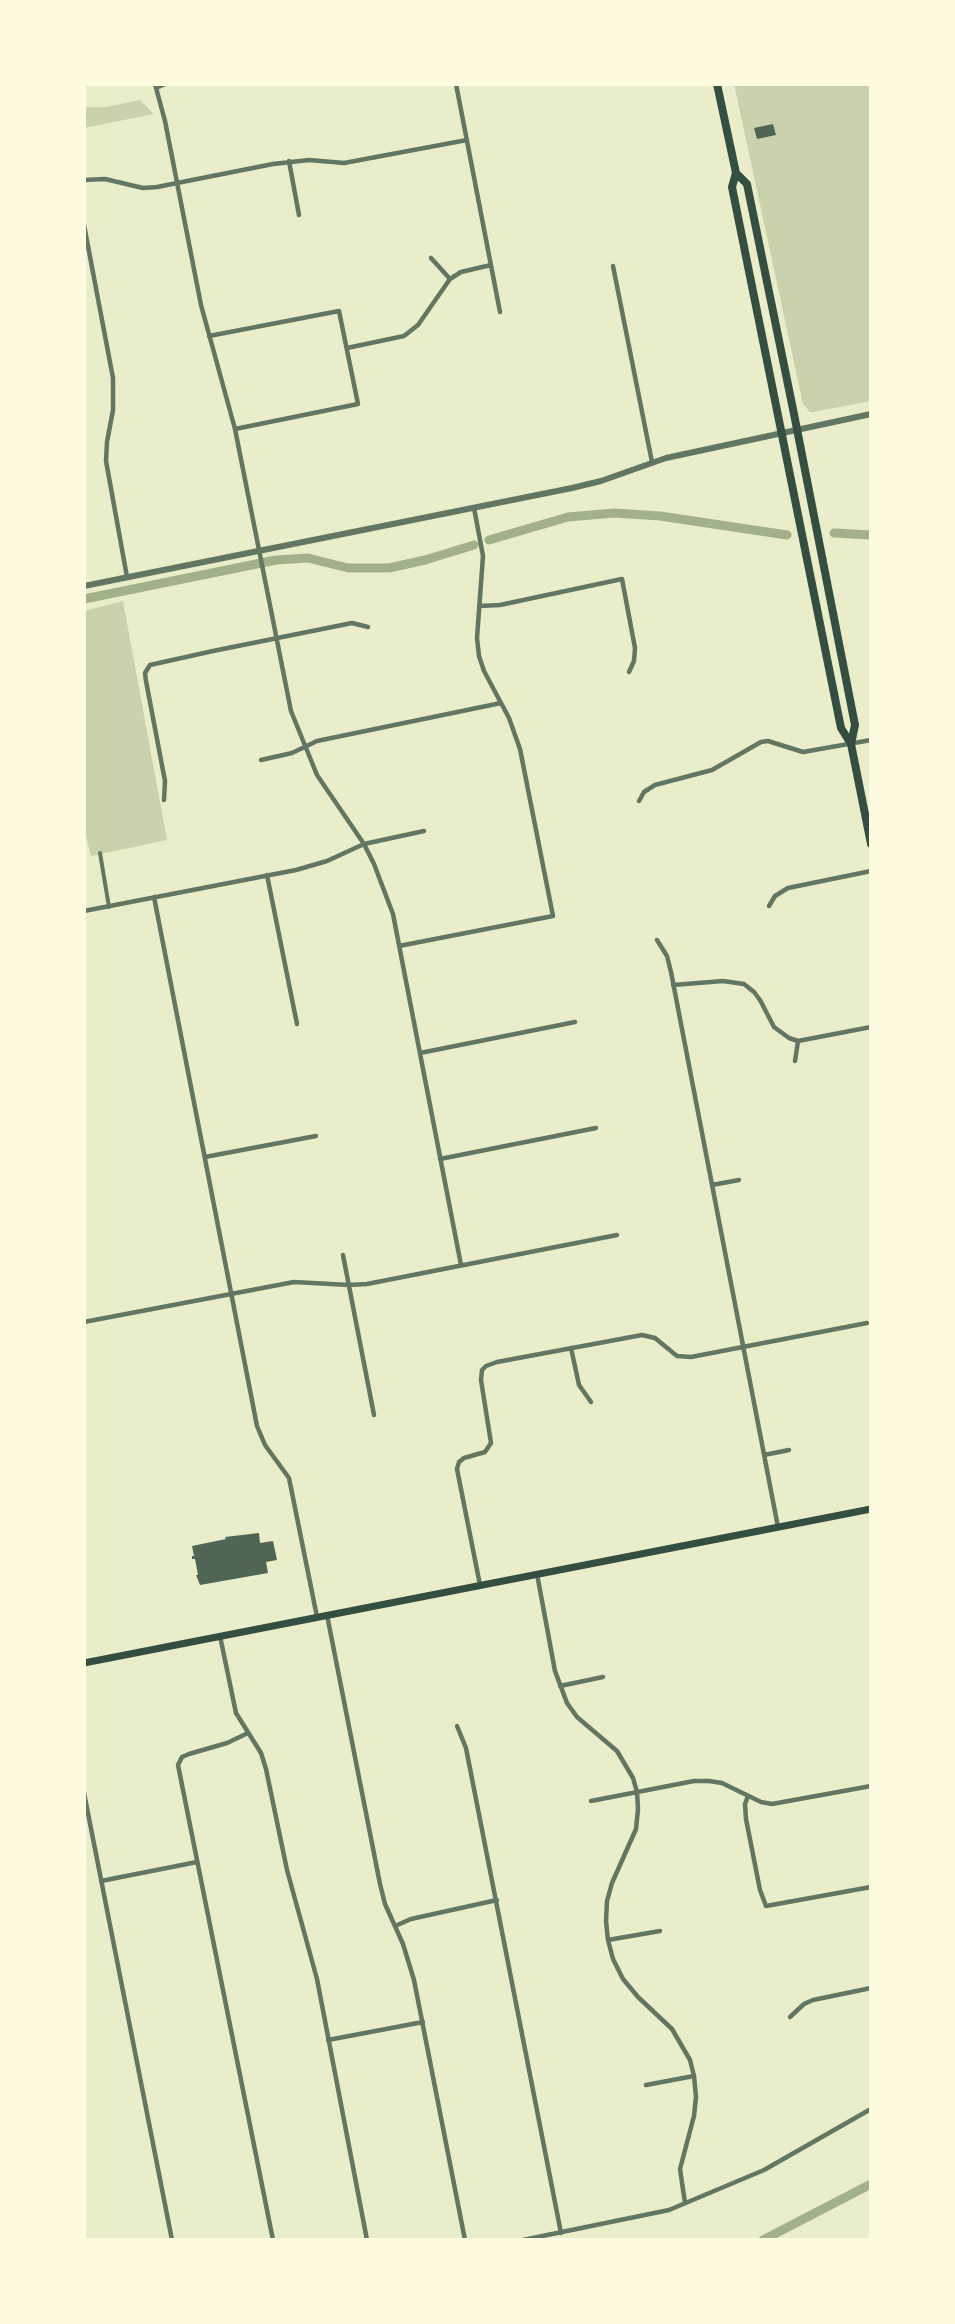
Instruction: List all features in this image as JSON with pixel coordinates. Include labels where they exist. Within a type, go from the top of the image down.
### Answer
[{"type":"main road","points":[[717,84],[736,173],[732,187],[841,728],[851,744],[871,844]]},
{"type":"main road","points":[[736,173],[747,184],[797,430],[855,725],[851,744]]},
{"type":"main road","points":[[84,1661],[871,1509]]},
{"type":"street","points":[[165,84],[155,86],[165,121],[209,336],[235,429],[286,692],[304,747],[317,775],[364,844],[385,889],[393,914],[461,1265]]},
{"type":"street","points":[[456,84],[500,312]]},
{"type":"street","points":[[84,180],[105,179],[143,188],[289,162],[344,163],[467,140]]},
{"type":"street","points":[[289,162],[299,215]]},
{"type":"street","points":[[84,225],[113,378],[113,411],[106,462],[127,577]]},
{"type":"street","points":[[431,258],[450,279]]},
{"type":"street","points":[[346,348],[396,338],[413,330],[450,279],[461,272],[491,265]]},
{"type":"street","points":[[613,266],[651,462]]},
{"type":"street","points":[[209,336],[339,311],[358,404],[235,429]]},
{"type":"street","points":[[84,586],[584,485],[651,462],[871,414]]},
{"type":"street","points":[[399,946],[553,916],[520,749],[515,732],[484,671],[479,656],[477,638],[483,556],[474,508]]},
{"type":"street","points":[[480,606],[500,605],[622,579],[635,648],[634,661],[629,672]]},
{"type":"street","points":[[164,800],[165,781],[146,681],[147,668],[154,664],[352,623],[368,627]]},
{"type":"street","points":[[261,760],[292,753],[317,741],[501,703]]},
{"type":"street","points":[[639,801],[644,792],[655,785],[712,770],[761,742],[775,743],[803,752],[871,740]]},
{"type":"street","points":[[84,911],[312,866],[364,844],[424,831]]},
{"type":"street","points":[[100,853],[109,907]]},
{"type":"street","points":[[769,906],[776,896],[788,888],[871,871]]},
{"type":"street","points":[[267,875],[297,1024]]},
{"type":"street","points":[[154,897],[261,1437],[286,1471],[292,1486],[317,1617]]},
{"type":"street","points":[[657,940],[667,956],[673,985],[778,1527]]},
{"type":"street","points":[[673,985],[723,981],[744,984],[760,1000],[774,1027],[789,1038],[798,1041],[871,1027]]},
{"type":"street","points":[[420,1053],[575,1022]]},
{"type":"street","points":[[795,1061],[798,1041]]},
{"type":"street","points":[[440,1159],[596,1128]]},
{"type":"street","points":[[205,1157],[316,1136]]},
{"type":"street","points":[[712,1185],[739,1180]]},
{"type":"street","points":[[84,1322],[294,1282],[367,1284],[617,1235]]},
{"type":"street","points":[[343,1256],[374,1415]]},
{"type":"street","points":[[480,1586],[457,1469],[459,1462],[464,1458],[485,1452],[491,1443],[481,1386],[482,1370],[490,1364],[642,1335],[655,1338],[671,1353],[684,1357],[743,1348],[867,1323]]},
{"type":"street","points":[[571,1348],[579,1385],[591,1402]]},
{"type":"street","points":[[764,1455],[789,1450]]},
{"type":"street","points":[[537,1574],[560,1686],[577,1717],[617,1751],[633,1778],[637,1792],[636,1829],[612,1883],[607,1901],[608,1940],[613,1959],[623,1979],[638,1997],[672,2029],[683,2044],[694,2076],[696,2097],[694,2116],[680,2169],[685,2203]]},
{"type":"street","points":[[327,1615],[380,1884],[410,1961],[465,2240]]},
{"type":"street","points":[[220,1636],[236,1713],[261,1753],[266,1769],[287,1870],[317,1979],[367,2240]]},
{"type":"street","points":[[560,1686],[603,1677]]},
{"type":"street","points":[[457,1726],[466,1748],[561,2233]]},
{"type":"street","points":[[248,1733],[227,1743],[189,1754],[180,1761],[180,1775],[273,2240]]},
{"type":"street","points":[[591,1801],[682,1783],[709,1781],[722,1784],[761,1802],[772,1804],[871,1786]]},
{"type":"street","points":[[84,1793],[172,2240]]},
{"type":"street","points":[[748,1796],[745,1804],[746,1819],[760,1890],[766,1906],[871,1887]]},
{"type":"street","points":[[101,1881],[197,1862]]},
{"type":"street","points":[[396,1926],[411,1919],[497,1900]]},
{"type":"street","points":[[608,1940],[660,1931]]},
{"type":"street","points":[[790,2018],[804,2004],[813,2000],[871,1988]]},
{"type":"street","points":[[328,2040],[423,2022]]},
{"type":"street","points":[[646,2085],[694,2076]]},
{"type":"street","points":[[523,2240],[654,2214],[685,2203],[764,2170],[871,2109]]},
{"type":"green space","points":[[734,84],[871,84],[871,401],[813,412],[810,412],[803,404]]},
{"type":"green space","points":[[140,100],[154,114],[84,128],[84,107],[106,107]]},
{"type":"green space","points":[[123,601],[167,840],[91,856],[84,828],[84,611]]},
{"type":"building","points":[[773,124],[776,135],[757,139],[754,128]]},
{"type":"building","points":[[259,1533],[260,1543],[273,1541],[277,1560],[266,1562],[268,1573],[200,1585],[196,1575],[198,1575],[195,1559],[192,1559],[194,1556],[192,1546],[226,1539],[225,1537]]},
{"type":"waterway","points":[[489,540],[568,517],[614,513],[660,516],[787,535]]},
{"type":"waterway","points":[[834,533],[871,535]]},
{"type":"waterway","points":[[84,599],[276,560],[308,558],[348,568],[389,568],[474,545]]},
{"type":"waterway","points":[[763,2240],[871,2184]]}]
